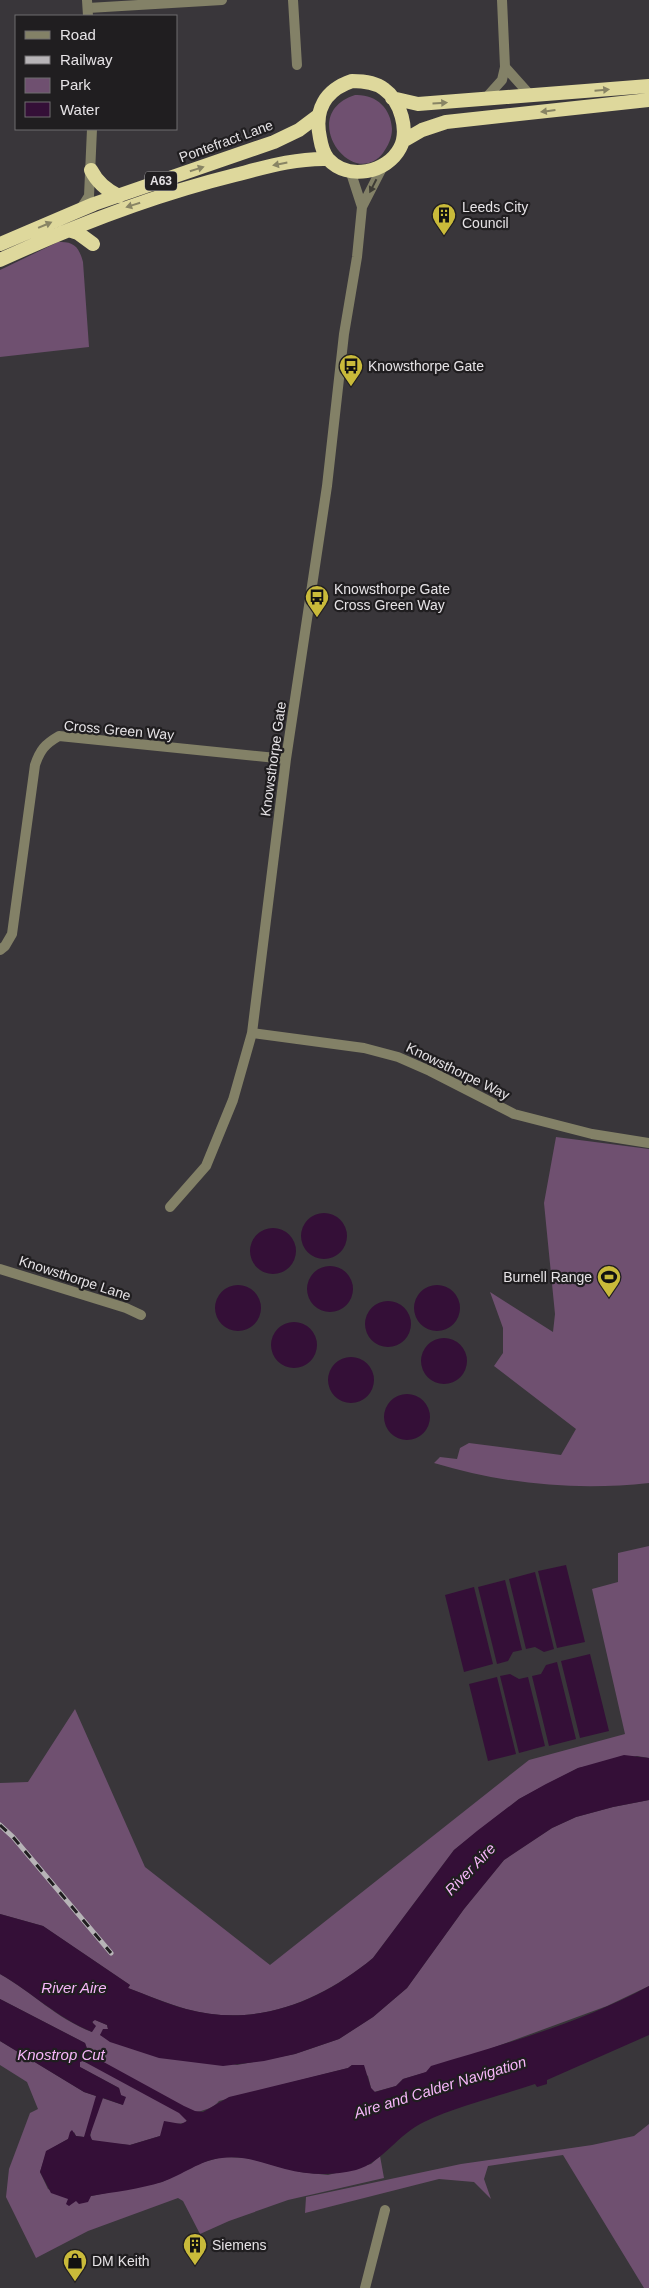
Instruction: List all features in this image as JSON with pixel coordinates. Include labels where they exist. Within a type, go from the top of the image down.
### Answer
[{"type":"highway","name":"A63","points":[[383,166],[369,172],[350,170],[338,166],[328,159],[321,146],[318,129],[319,115],[328,95],[338,86],[364,81],[385,90],[392,98],[418,104],[649,86]]},
{"type":"highway","points":[[383,166],[398,152],[403,141],[402,119],[392,98]]},
{"type":"highway","points":[[403,141],[422,130],[446,122],[649,100]]},
{"type":"highway","name":"Pontefract Lane","points":[[0,244],[80,210],[274,142],[299,130],[319,115]]},
{"type":"highway","name":"A63","points":[[0,260],[124,208],[213,180],[309,158],[328,159]]},
{"type":"highway","points":[[91,170],[94,178],[106,189],[119,196]]},
{"type":"highway","points":[[69,230],[78,233],[93,244]]},
{"type":"street","points":[[88,8],[222,0]]},
{"type":"street","points":[[293,0],[297,65]]},
{"type":"street","points":[[486,100],[502,80],[505,67],[502,0]]},
{"type":"street","points":[[505,67],[531,96]]},
{"type":"street","points":[[80,210],[89,196],[92,130]]},
{"type":"street","name":"Knowsthorpe Gate","points":[[170,1207],[206,1166],[233,1100],[252,1033],[286,759],[326,494],[344,334],[357,257],[362,207],[383,166]]},
{"type":"street","name":"Knowsthorpe Gate","points":[[350,170],[362,207]]},
{"type":"street","name":"Cross Green Way","points":[[0,950],[6,946],[12,934],[35,764],[40,750],[48,743],[59,736],[286,759]]},
{"type":"street","name":"Knowsthorpe Way","points":[[252,1033],[364,1048],[389,1055],[430,1071],[514,1114],[592,1134],[649,1143]]},
{"type":"street","name":"Knowsthorpe Lane","points":[[0,1269],[126,1308],[141,1315]]},
{"type":"street","points":[[365,2288],[385,2210]]},
{"type":"green space","points":[[355,95],[363,95],[376,100],[385,109],[391,121],[392,132],[388,145],[383,153],[370,162],[357,163],[345,157],[335,146],[330,132],[330,118],[338,105]]},
{"type":"green space","points":[[58,242],[75,246],[80,252],[83,262],[89,347],[0,357],[0,270]]},
{"type":"green space","points":[[556,1137],[649,1149],[649,1483],[594,1486],[540,1484],[487,1476],[434,1463],[440,1457],[457,1459],[460,1448],[469,1443],[561,1455],[576,1429],[494,1366],[503,1353],[503,1328],[490,1292],[553,1332],[555,1314],[544,1203]]},
{"type":"green space","points":[[649,1546],[649,1758],[637,1756],[578,1768],[519,1799],[454,1850],[373,1958],[353,1974],[331,1987],[286,2007],[262,2013],[212,2014],[186,2009],[128,1988],[130,1985],[43,1926],[0,1914],[0,1783],[28,1782],[75,1709],[145,1867],[270,1965],[529,1760],[625,1734],[592,1589],[618,1582],[618,1553]]},
{"type":"green space","points":[[649,1800],[649,1986],[607,2006],[403,2079],[396,2086],[374,2092],[368,2076],[352,2065],[348,2068],[219,2101],[207,2109],[184,2117],[187,2120],[185,2123],[174,2124],[160,2136],[130,2145],[95,2142],[90,2138],[91,2131],[84,2137],[76,2136],[74,2132],[68,2139],[47,2151],[40,2172],[48,2189],[76,2201],[91,2196],[162,2182],[201,2163],[222,2157],[248,2158],[300,2172],[328,2175],[371,2164],[380,2156],[384,2178],[288,2200],[229,2221],[200,2234],[183,2201],[178,2198],[88,2231],[36,2258],[6,2197],[9,2169],[30,2113],[38,2109],[27,2082],[0,2065],[0,2041],[84,2092],[123,2105],[119,2088],[80,2067],[79,2063],[81,2061],[99,2059],[89,2054],[85,2043],[0,1999],[0,1974],[79,2027],[92,2032],[93,2019],[107,2025],[108,2029],[100,2035],[237,2065],[295,2054],[339,2039],[373,2017],[407,1988],[464,1909],[504,1860],[552,1828],[576,1817]]},
{"type":"green space","points":[[649,2124],[649,2288],[644,2288],[563,2155],[488,2166],[484,2179],[491,2199],[474,2182],[439,2179],[305,2213],[306,2197],[461,2164],[592,2145],[634,2136]]},
{"type":"water","points":[[324,1213],[337,1217],[343,1223],[347,1236],[343,1249],[337,1255],[324,1259],[311,1255],[305,1249],[301,1236],[305,1223],[311,1217]]},
{"type":"water","points":[[273,1228],[286,1232],[292,1238],[296,1251],[292,1264],[286,1270],[273,1274],[260,1270],[254,1264],[250,1251],[254,1238],[260,1232]]},
{"type":"water","points":[[330,1266],[343,1270],[349,1276],[353,1289],[349,1302],[343,1308],[330,1312],[317,1308],[311,1302],[307,1289],[311,1276],[317,1270]]},
{"type":"water","points":[[238,1285],[251,1289],[257,1295],[261,1308],[257,1321],[251,1327],[238,1331],[225,1327],[219,1321],[215,1308],[219,1295],[225,1289]]},
{"type":"water","points":[[437,1285],[450,1289],[456,1295],[460,1308],[456,1321],[450,1327],[437,1331],[424,1327],[418,1321],[414,1308],[418,1295],[424,1289]]},
{"type":"water","points":[[388,1301],[401,1305],[407,1311],[411,1324],[407,1337],[401,1343],[388,1347],[375,1343],[369,1337],[365,1324],[369,1311],[375,1305]]},
{"type":"water","points":[[294,1322],[307,1326],[313,1332],[317,1345],[313,1358],[307,1364],[294,1368],[281,1364],[275,1358],[271,1345],[275,1332],[281,1326]]},
{"type":"water","points":[[444,1338],[457,1342],[463,1348],[467,1361],[463,1374],[457,1380],[444,1384],[431,1380],[425,1374],[421,1361],[425,1348],[431,1342]]},
{"type":"water","points":[[351,1357],[364,1361],[370,1367],[374,1380],[370,1393],[364,1399],[351,1403],[338,1399],[332,1393],[328,1380],[332,1367],[338,1361]]},
{"type":"water","points":[[407,1394],[420,1398],[426,1404],[430,1417],[426,1430],[420,1436],[407,1440],[394,1436],[388,1430],[384,1417],[388,1404],[394,1398]]},
{"type":"water","points":[[566,1565],[585,1642],[557,1648],[538,1571]]},
{"type":"water","points":[[535,1572],[554,1649],[544,1652],[535,1647],[526,1649],[509,1579]]},
{"type":"water","points":[[505,1580],[522,1650],[513,1652],[508,1661],[497,1664],[478,1587]]},
{"type":"water","points":[[474,1587],[493,1664],[464,1672],[445,1595]]},
{"type":"water","points":[[590,1654],[609,1731],[580,1738],[561,1661]]},
{"type":"water","points":[[557,1662],[576,1739],[549,1746],[532,1676],[541,1674],[546,1665]]},
{"type":"water","points":[[510,1674],[519,1679],[528,1677],[545,1746],[519,1753],[500,1676]]},
{"type":"water","points":[[497,1677],[516,1754],[488,1761],[469,1684]]},
{"type":"water","name":"River Aire","points":[[624,1755],[649,1758],[649,1800],[576,1817],[552,1828],[504,1860],[464,1909],[407,1988],[373,2017],[339,2039],[295,2054],[264,2061],[223,2066],[159,2058],[110,2042],[100,2035],[103,2029],[108,2029],[107,2025],[95,2020],[92,2022],[96,2026],[92,2032],[79,2026],[0,1974],[0,1914],[43,1926],[130,1985],[128,1988],[172,2005],[212,2014],[237,2015],[262,2013],[286,2007],[331,1987],[353,1974],[373,1958],[454,1850],[519,1799],[578,1768]]},
{"type":"water","points":[[649,1986],[649,2035],[547,2080],[547,2084],[537,2087],[535,2084],[437,2116],[406,2133],[374,2161],[356,2170],[329,2174],[312,2174],[246,2159],[230,2157],[214,2159],[162,2182],[91,2196],[88,2202],[79,2204],[76,2201],[69,2206],[66,2204],[68,2199],[51,2193],[40,2172],[46,2151],[68,2139],[72,2130],[76,2136],[84,2137],[96,2096],[84,2092],[0,2041],[0,1999],[85,2043],[89,2054],[184,2106],[203,2112],[229,2097],[348,2068],[352,2065],[364,2065],[371,2088],[375,2092],[396,2086],[403,2079],[426,2072],[431,2066],[542,2032],[623,1999]],"holes":[[[83,2061],[179,2113],[187,2121],[181,2124],[164,2121],[160,2136],[130,2145],[92,2140],[90,2135],[103,2098],[123,2105],[126,2097],[121,2095],[119,2088],[80,2067],[80,2062]]]},
{"type":"railway","points":[[0,1825],[13,1837],[111,1953]]},
{"type":"place","name":"Leeds City Council","points":[[444,236]]},
{"type":"place","name":"Knowsthorpe Gate","points":[[351,387]]},
{"type":"place","name":"Knowsthorpe Gate Cross Green Way","points":[[317,618]]},
{"type":"place","name":"Burnell Range","points":[[609,1298]]},
{"type":"place","name":"Siemens","points":[[195,2266]]},
{"type":"place","name":"DM Keith","points":[[75,2282]]},
{"type":"water label","name":"Knostrop Cut","points":[[61,2054]]},
{"type":"water label","name":"Aire and Calder Navigation","points":[[440,2087]]}]
